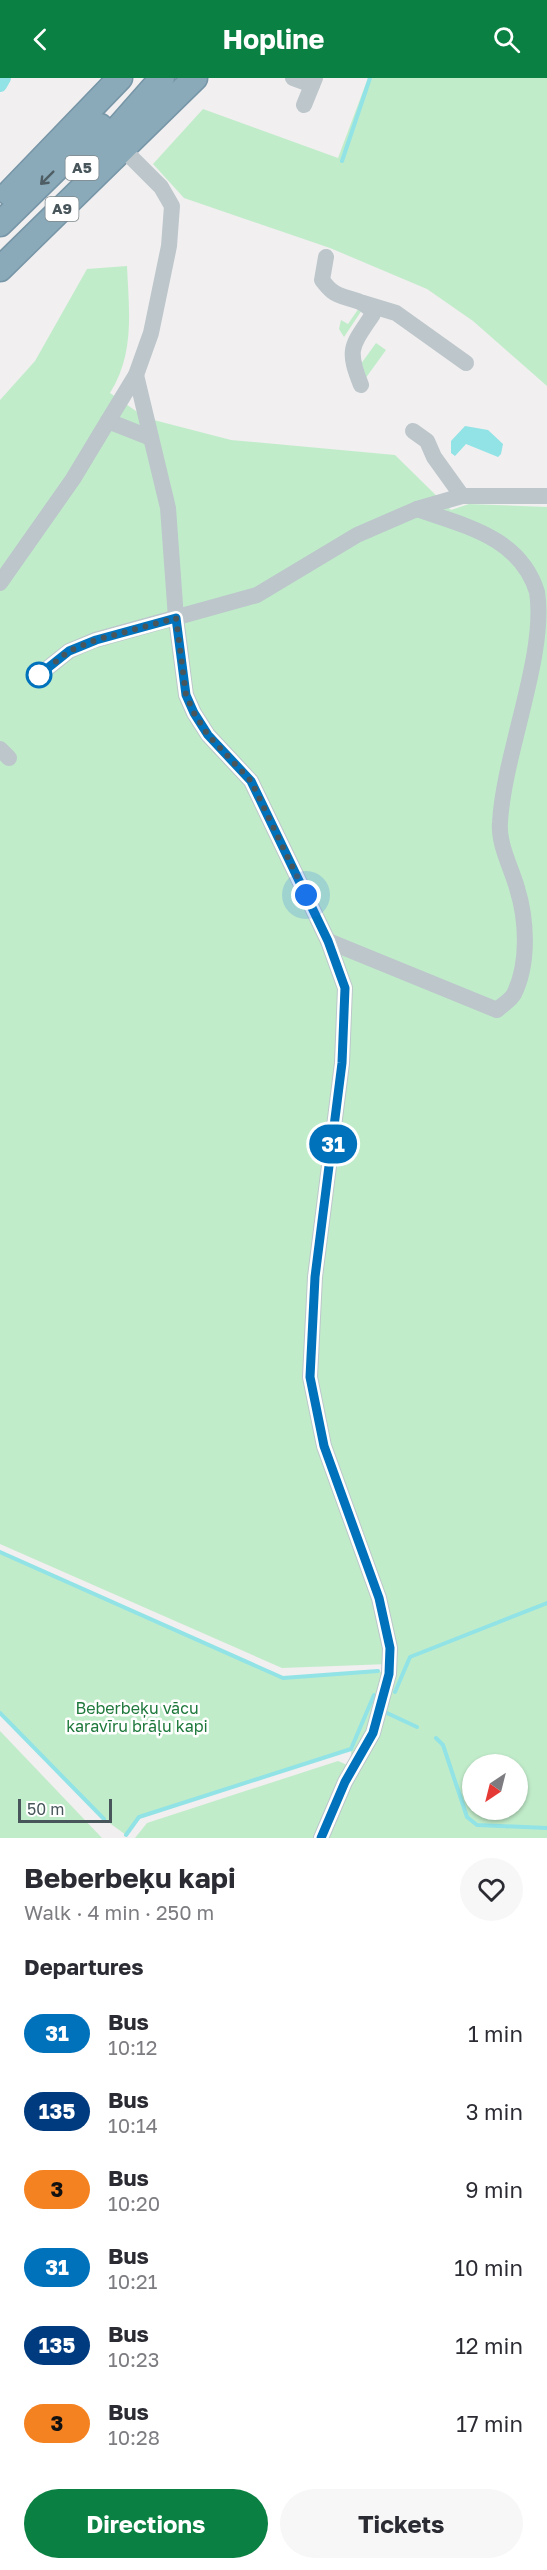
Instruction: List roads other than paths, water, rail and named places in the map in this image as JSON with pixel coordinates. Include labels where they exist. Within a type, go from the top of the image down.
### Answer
[{"type":"highway","points":[[0,202],[120,78]]},
{"type":"highway","name":"A5","points":[[0,225],[149,78]]},
{"type":"highway","name":"A5","points":[[0,258],[162,78]]},
{"type":"highway","name":"A9","points":[[0,269],[195,78]]},
{"type":"street","points":[[293,78],[314,82],[304,105]]},
{"type":"street","points":[[0,583],[73,479],[136,375],[151,333],[169,246],[172,206],[161,187],[123,148]]},
{"type":"street","points":[[326,257],[322,280],[333,292],[396,313],[466,363]]},
{"type":"street","points":[[361,385],[352,362],[352,345],[373,314],[370,308],[363,303]]},
{"type":"street","points":[[136,375],[168,508],[176,618],[186,695],[208,735],[251,781],[328,941],[345,988],[342,1063],[315,1277],[310,1377],[324,1446],[379,1598],[390,1648],[389,1674],[373,1733],[345,1782],[321,1838]]},
{"type":"street","points":[[108,421],[151,438]]},
{"type":"street","points":[[413,431],[427,441],[434,457],[462,496]]},
{"type":"street","points":[[39,675],[69,651],[96,640],[257,596],[357,536],[417,509],[462,496],[547,496]]},
{"type":"street","points":[[328,941],[497,1010],[513,996],[521,973],[525,935],[518,890],[501,838],[500,824],[507,771],[537,663],[544,626],[537,592],[516,554],[500,541],[478,530],[417,509]]},
{"type":"water","points":[[465,426],[488,430],[503,444],[501,454],[498,457],[466,444],[455,456],[451,453],[451,441]]},
{"type":"waterway","points":[[0,85],[4,78]]},
{"type":"waterway","points":[[342,161],[370,78]]},
{"type":"waterway","points":[[0,1552],[283,1678],[378,1671]]},
{"type":"waterway","points":[[395,1692],[410,1657],[547,1603]]},
{"type":"waterway","points":[[126,1835],[139,1817],[351,1749],[374,1695]]},
{"type":"waterway","points":[[0,1713],[104,1819]]},
{"type":"waterway","points":[[387,1713],[417,1727]]},
{"type":"waterway","points":[[436,1738],[443,1745],[467,1817],[477,1825],[547,1828]]},
{"type":"park label","name":"Beberbeķu vācu karavīru brāļu kapi","points":[[137,1717]]}]
